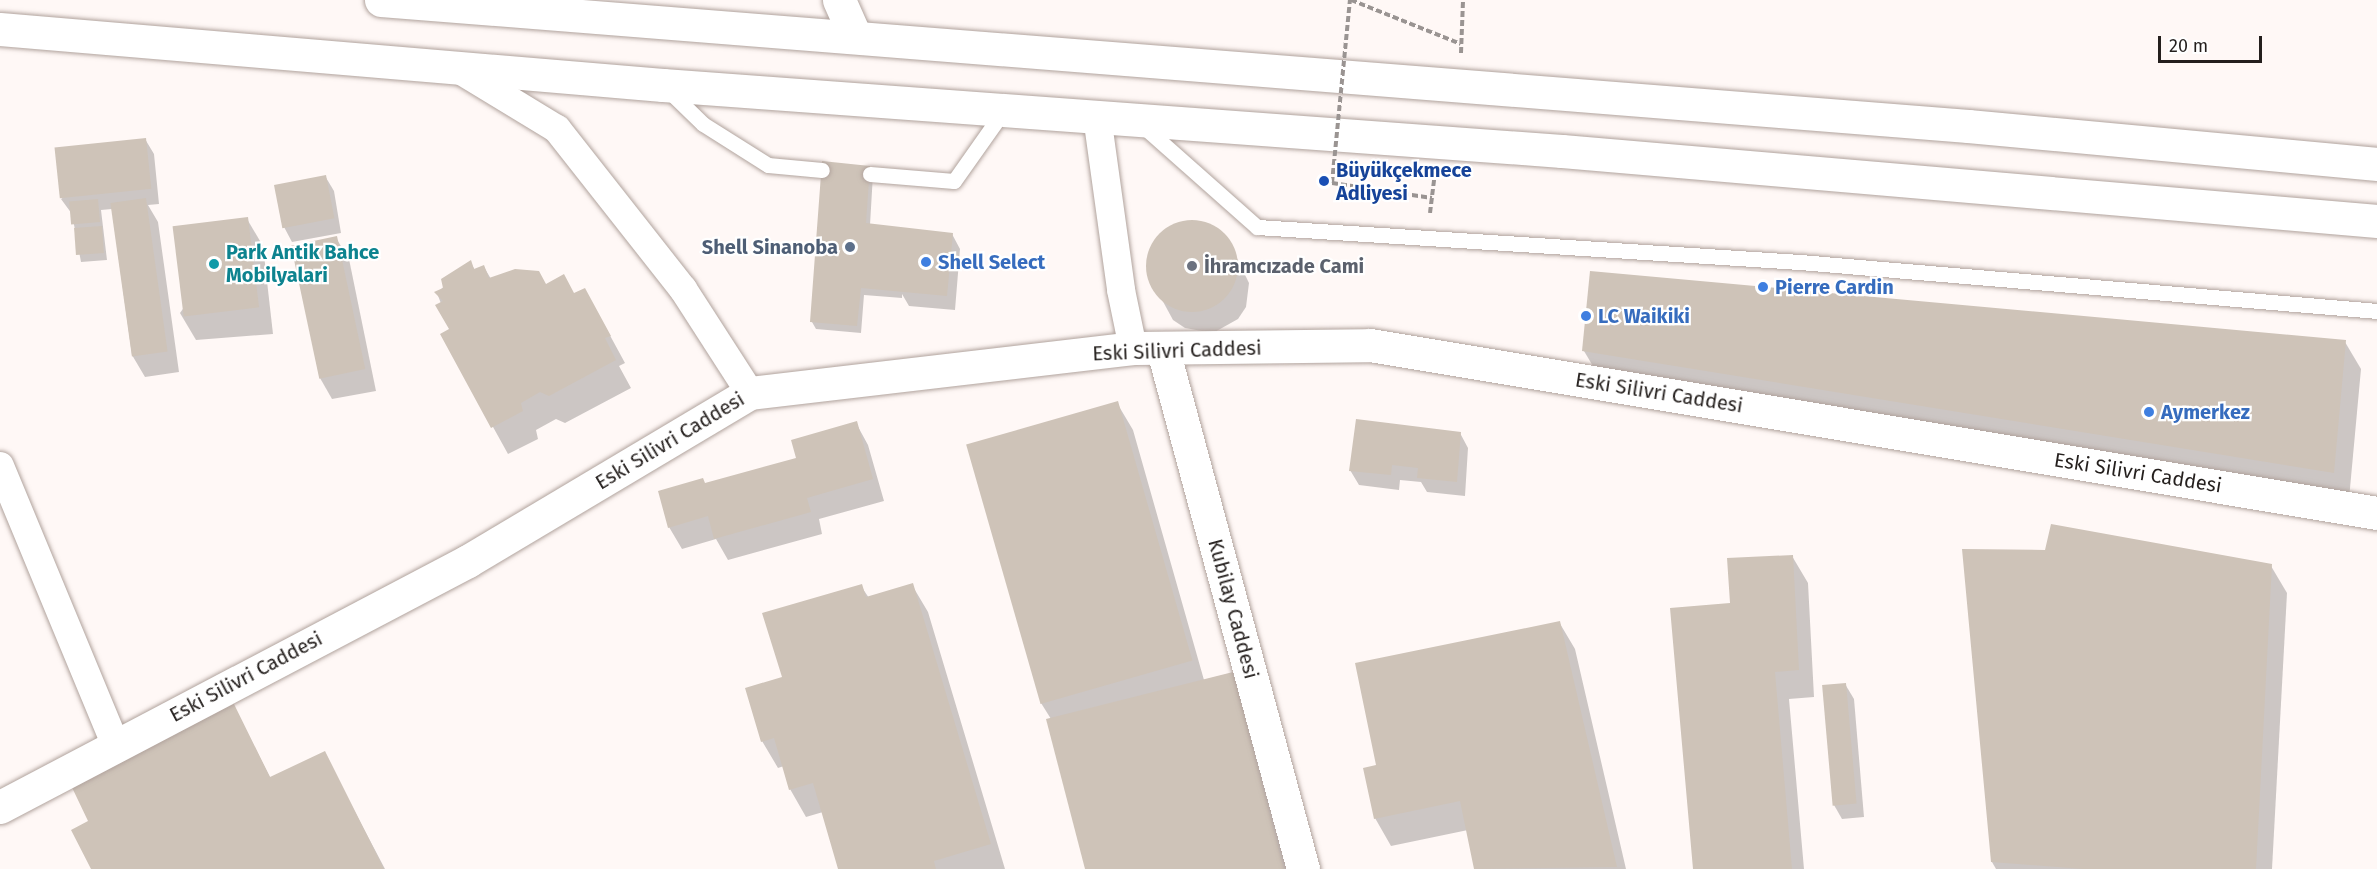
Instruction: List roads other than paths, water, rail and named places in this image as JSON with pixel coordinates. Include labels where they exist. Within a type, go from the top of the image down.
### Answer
[{"type":"main road","points":[[381,0],[855,36],[2377,164]]},
{"type":"main road","points":[[839,0],[855,36]]},
{"type":"main road","points":[[0,29],[663,85],[1438,142],[2377,221]]},
{"type":"main road","name":"Eski Silivri Caddesi","points":[[0,807],[468,561],[750,393],[1148,349],[1370,345],[2377,513]]},
{"type":"main road","name":"Kubilay Caddesi","points":[[1148,349],[1303,869]]},
{"type":"street","points":[[455,67],[557,129],[683,289],[750,393]]},
{"type":"street","points":[[1097,116],[1148,349]]},
{"type":"street","points":[[0,466],[116,746]]},
{"type":"lane","points":[[663,85],[703,124],[768,165],[822,170]]},
{"type":"lane","points":[[870,174],[954,181],[1005,110]]},
{"type":"lane","points":[[1136,119],[1257,227],[1800,261],[2377,311]]},
{"type":"place","name":"Büyükçekmece Adliyesi","points":[[1324,181]]},
{"type":"place","name":"Shell Sinanoba","points":[[850,247]]},
{"type":"place","name":"Shell Select","points":[[926,262]]},
{"type":"place","name":"Park Antik Bahce Mobilyalari","points":[[214,264]]},
{"type":"place","name":"İhramcızade Cami","points":[[1192,266]]},
{"type":"place","name":"Pierre Cardin","points":[[1763,287]]},
{"type":"place","name":"LC Waikiki","points":[[1586,316]]},
{"type":"place","name":"Aymerkez","points":[[2149,412]]}]
